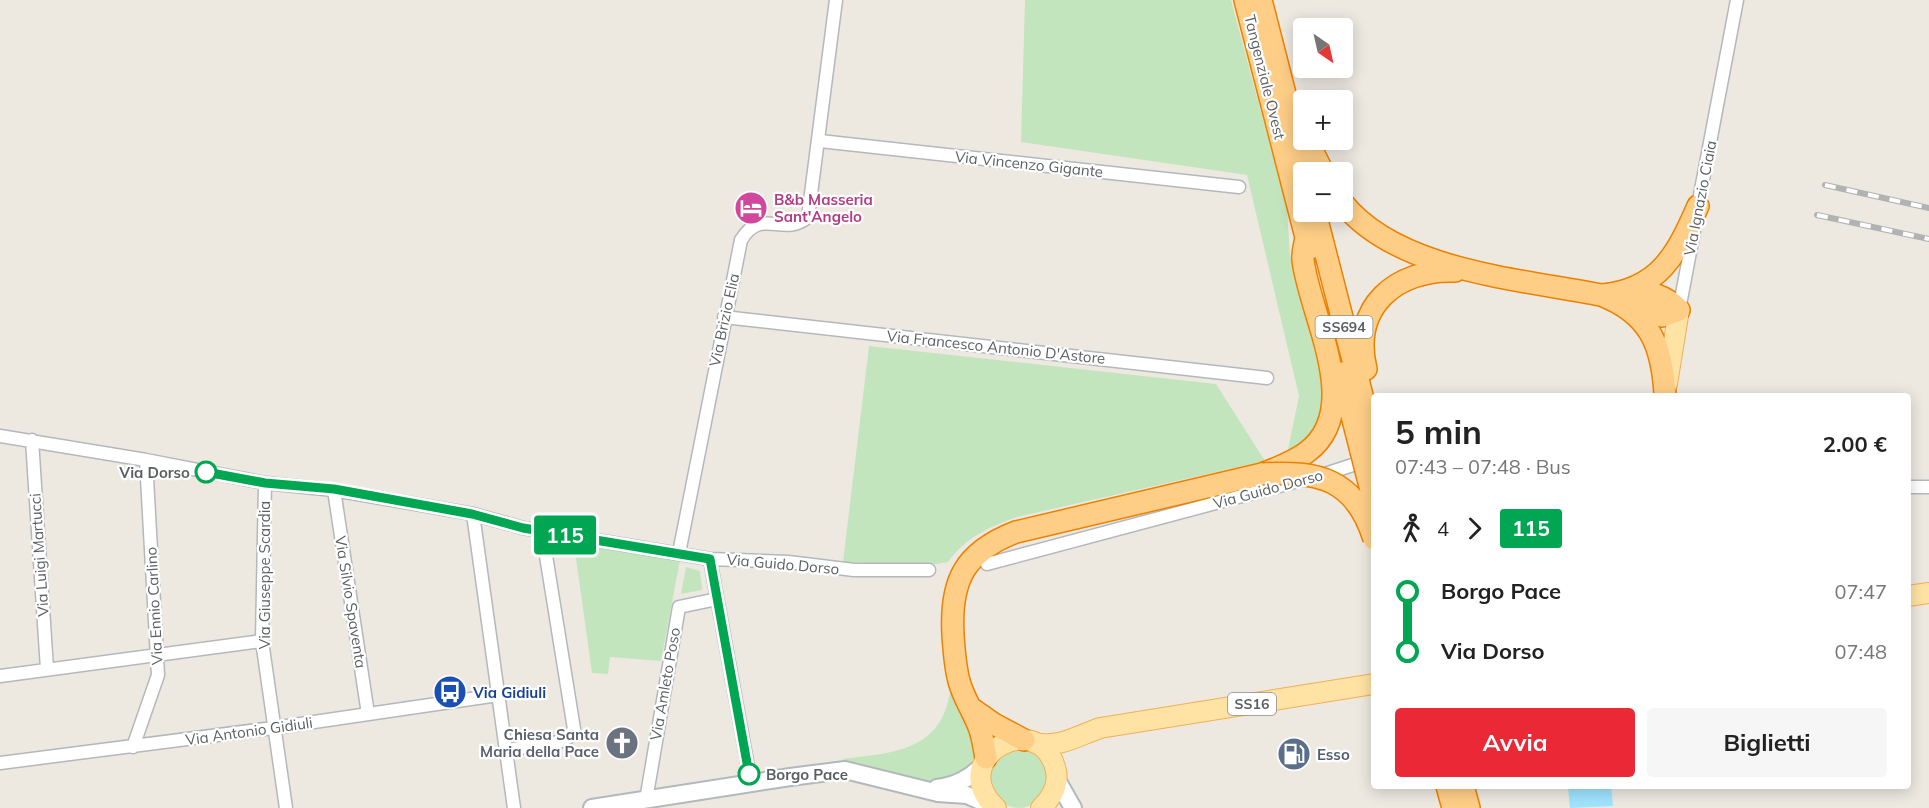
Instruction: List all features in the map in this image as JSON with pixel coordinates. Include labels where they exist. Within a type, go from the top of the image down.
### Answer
[{"type":"highway","name":"Tangenziale Ovest","points":[[1245,0],[1306,237],[1370,450]]},
{"type":"highway","name":"Tangenziale Ovest","points":[[1261,0],[1302,162]]},
{"type":"highway","points":[[1268,0],[1293,90]]},
{"type":"highway","points":[[1629,299],[1673,257],[1698,206]]},
{"type":"highway","points":[[1353,213],[1365,225],[1387,240],[1426,256],[1476,271],[1629,299],[1656,294],[1679,310]]},
{"type":"highway","name":"Tangenziale Ovest","points":[[1317,222],[1370,450]]},
{"type":"highway","points":[[984,762],[980,728],[958,680],[954,655],[953,597],[958,579],[969,561],[985,546],[997,539],[1039,525],[1262,474],[1294,461],[1310,450],[1320,438],[1332,406],[1332,374],[1303,259],[1306,237]]},
{"type":"highway","points":[[1372,393],[1363,342],[1376,304],[1397,284],[1415,274],[1431,270],[1476,271]]},
{"type":"highway","points":[[1629,299],[1659,349],[1663,364],[1665,393]]},
{"type":"highway","points":[[1262,474],[1299,472],[1321,477],[1335,484],[1361,508],[1371,531]]},
{"type":"highway","points":[[970,707],[999,727],[1029,741]]},
{"type":"highway","points":[[1448,789],[1453,808]]},
{"type":"highway","points":[[1464,789],[1469,808]]},
{"type":"main road","name":"Via Ignazio Ciaia","points":[[1665,393],[1679,310]]},
{"type":"main road","points":[[1911,596],[1929,593]]},
{"type":"main road","name":"SS16","points":[[1130,723],[1371,684]]},
{"type":"main road","points":[[921,789],[960,783],[971,777],[1001,744],[1029,741],[1050,746],[1100,728],[1130,723]]},
{"type":"main road","points":[[1041,808],[1053,795],[1061,762],[1076,746],[1102,732],[1130,723]]},
{"type":"main road","points":[[1029,741],[1047,752],[1073,808]]},
{"type":"main road","points":[[984,762],[981,784],[987,799],[995,807]]},
{"type":"main road","points":[[592,808],[845,770],[921,789],[967,795],[995,807]]},
{"type":"main road","points":[[1046,808],[1052,808]]},
{"type":"street","name":"Via Brizio Elia","points":[[679,553],[741,240],[748,229],[762,222],[799,225],[808,217],[820,141],[836,0]]},
{"type":"street","name":"Via Ignazio Ciaia","points":[[1679,310],[1737,0]]},
{"type":"street","name":"Via Vincenzo Gigante","points":[[820,141],[1239,187]]},
{"type":"street","name":"Via Francesco Antonio D'Astore","points":[[724,317],[1268,378]]},
{"type":"street","name":"Via Guido Dorso","points":[[0,436],[146,460],[265,483],[334,489],[472,514],[542,531],[710,559],[788,562],[854,570],[929,570]]},
{"type":"street","name":"Via Luigi Martucci","points":[[32,440],[47,669]]},
{"type":"street","name":"Via Guido Dorso","points":[[987,564],[1318,476],[1370,450]]},
{"type":"street","name":"Via Ennio Carlino","points":[[133,747],[158,675],[146,460]]},
{"type":"street","name":"Via Giuseppe Scardia","points":[[265,483],[262,641],[286,808]]},
{"type":"street","points":[[1911,487],[1929,487]]},
{"type":"street","name":"Via Silvio Spaventa","points":[[334,489],[368,714]]},
{"type":"street","points":[[472,514],[514,808]]},
{"type":"street","points":[[506,750],[559,742],[569,737],[574,729],[542,531]]},
{"type":"street","points":[[710,559],[751,783]]},
{"type":"street","name":"Via Amleto Poso","points":[[646,800],[679,607],[717,599]]},
{"type":"street","points":[[0,676],[262,641]]},
{"type":"street","name":"Via Antonio Gidiuli","points":[[0,763],[273,728],[498,695]]},
{"type":"green space","points":[[1025,0],[1231,0],[1287,209],[1290,256],[1322,381],[1324,405],[1319,424],[1306,442],[1287,454],[1299,396],[1247,175],[1021,142]]},
{"type":"green space","points":[[869,346],[1216,384],[1265,461],[1017,517],[970,539],[948,562],[931,565],[843,562]]},
{"type":"green space","points":[[574,544],[680,560],[661,661],[610,657],[608,674],[592,673]]},
{"type":"green space","points":[[686,567],[700,571],[702,590],[681,594]]},
{"type":"green space","points":[[950,692],[969,723],[978,750],[966,773],[939,783],[929,782],[841,759],[895,751],[925,738],[936,727],[945,712]]},
{"type":"green space","points":[[1019,750],[1030,752],[1043,763],[1048,779],[1046,790],[1035,803],[1019,808],[1008,806],[995,795],[990,779],[992,768],[1003,755]]},
{"type":"water","points":[[1568,789],[1611,789],[1613,806],[1570,808]]},
{"type":"railway","points":[[1825,185],[1929,208]]},
{"type":"railway","points":[[1817,215],[1929,239]]},
{"type":"bus line","name":"115","points":[[206,472],[265,483],[334,489],[472,514],[523,528],[710,559],[749,774]]},
{"type":"place","name":"B&b Masseria Sant'Angelo","points":[[751,208]]},
{"type":"place","name":"Via Dorso","points":[[206,472]]},
{"type":"place","name":"Via Gidiuli","points":[[450,692]]},
{"type":"place","name":"Chiesa Santa Maria della Pace","points":[[622,743]]},
{"type":"place","name":"Esso","points":[[1294,754]]},
{"type":"place","name":"Borgo Pace","points":[[749,774]]}]
